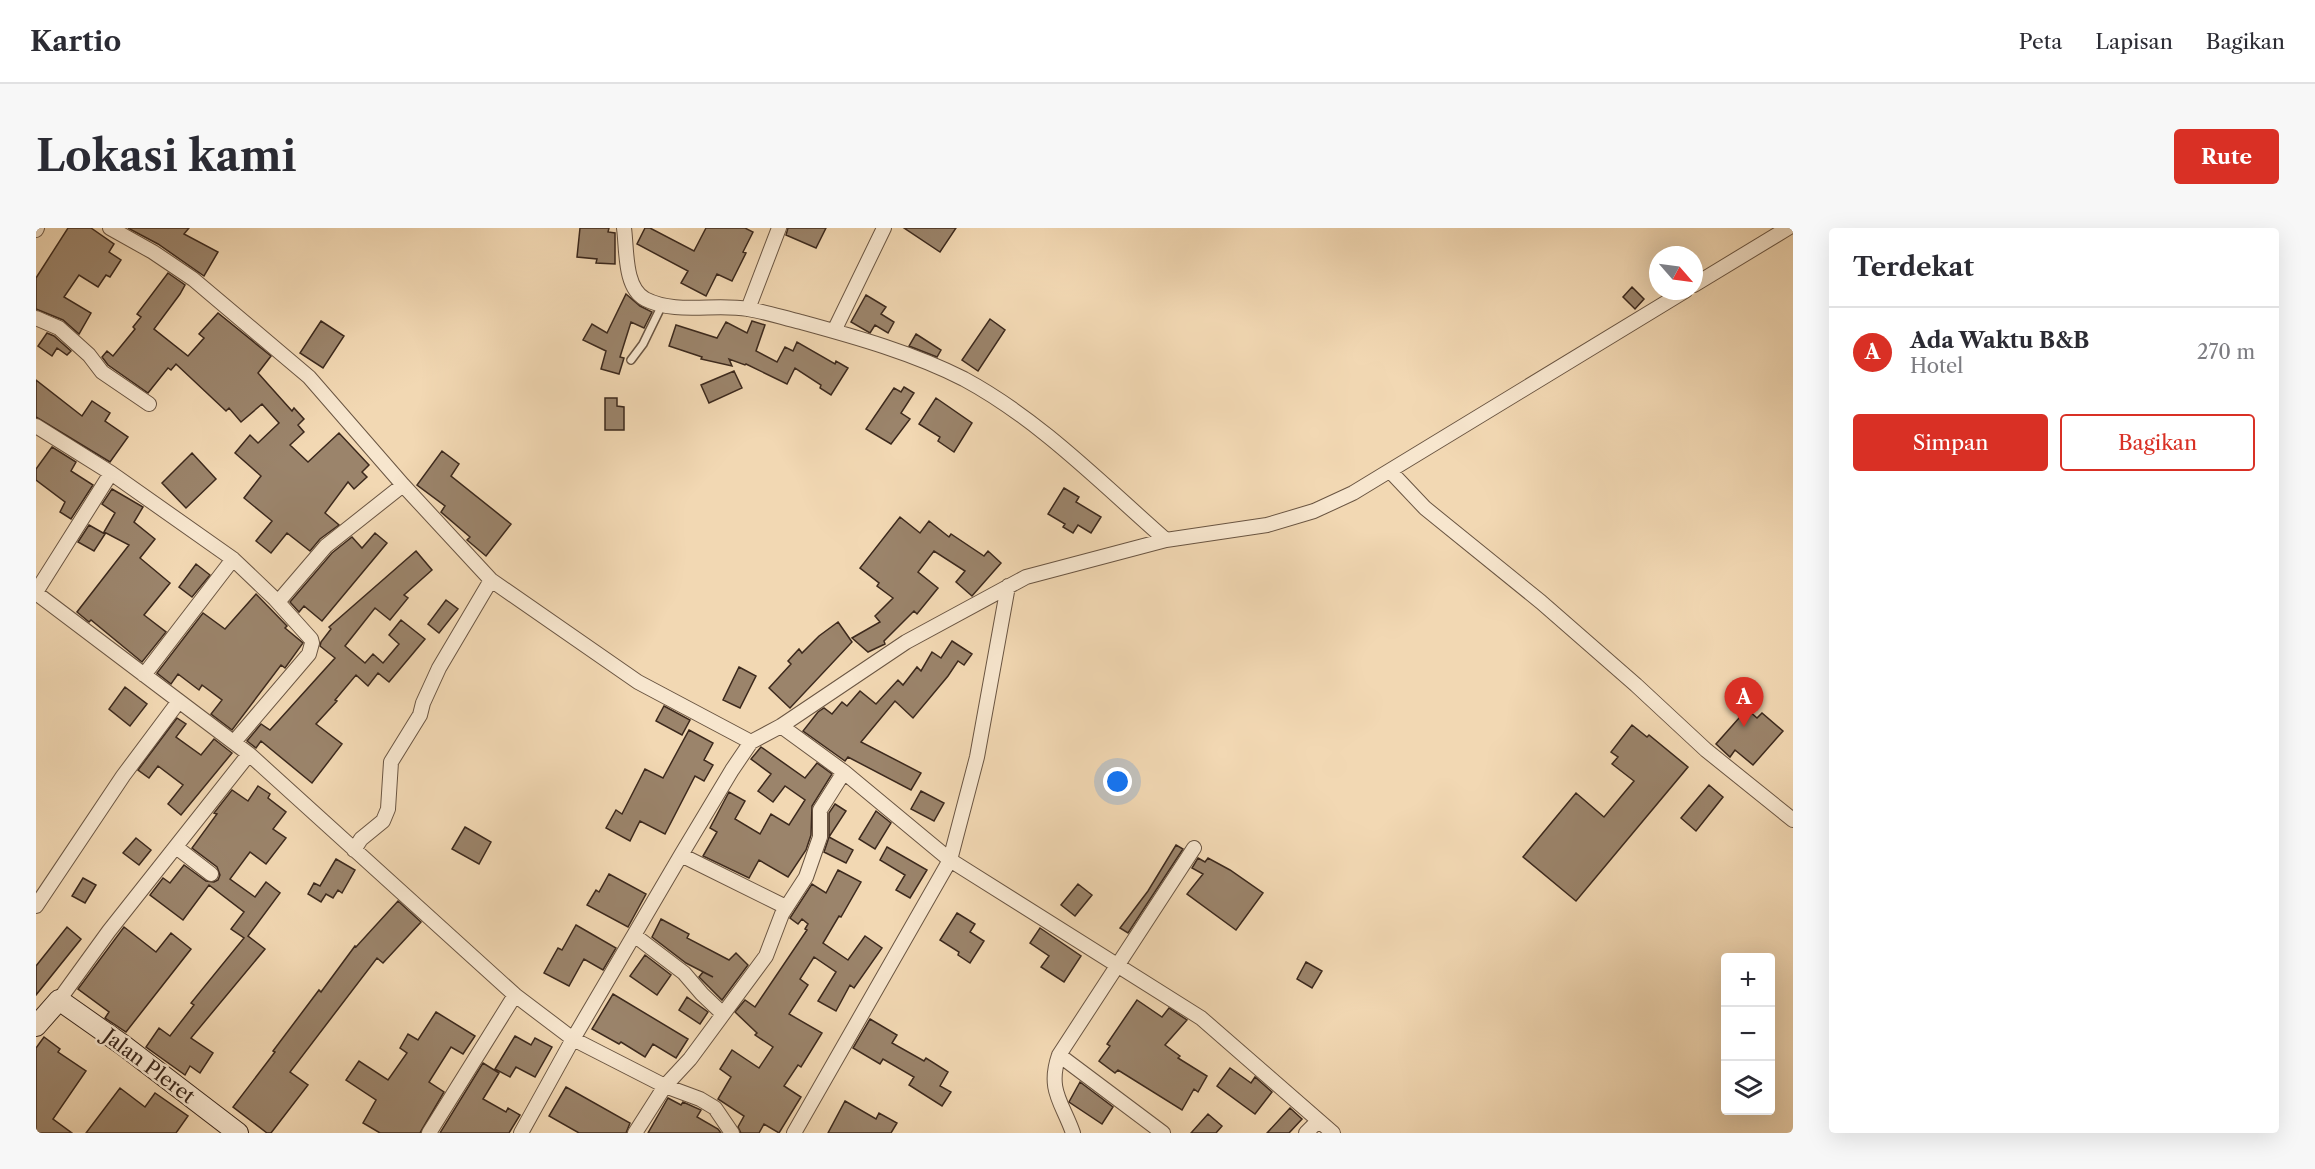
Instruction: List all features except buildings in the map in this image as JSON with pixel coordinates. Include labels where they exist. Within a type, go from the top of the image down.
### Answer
[{"type":"main road","points":[[36,1026],[58,1000]]},
{"type":"main road","name":"Jalan Pleret","points":[[58,1000],[123,1045],[238,1133]]},
{"type":"street","points":[[110,228],[153,252],[194,279],[293,363],[341,412],[403,485],[490,580],[638,682],[751,742]]},
{"type":"street","points":[[624,228],[631,281],[635,292],[646,299],[662,305],[748,309],[884,346],[963,379],[1009,407],[1057,444],[1166,540]]},
{"type":"street","points":[[748,309],[779,228]]},
{"type":"street","points":[[834,331],[884,228]]},
{"type":"street","points":[[1703,280],[1788,228]]},
{"type":"street","points":[[521,1133],[573,1039],[681,855],[751,742],[781,726],[906,642],[1026,577],[1166,540],[1268,525],[1353,493],[1670,300]]},
{"type":"street","points":[[36,318],[59,328],[89,355],[102,372],[149,404]]},
{"type":"street","points":[[36,426],[111,473],[233,559],[278,602],[311,639],[311,648],[234,742]]},
{"type":"street","points":[[1390,471],[1425,508],[1541,602],[1706,750],[1793,820]]},
{"type":"street","points":[[111,473],[36,593],[249,754],[514,995],[573,1039],[665,1086],[700,1099],[715,1108],[732,1133]]},
{"type":"street","points":[[278,602],[326,546],[403,485]]},
{"type":"street","points":[[144,675],[233,559]]},
{"type":"street","points":[[354,850],[365,836],[379,827],[383,821],[388,809],[391,762],[420,715],[439,668],[490,580]]},
{"type":"street","points":[[794,1133],[950,860],[977,758],[1008,586]]},
{"type":"street","points":[[36,906],[123,776],[179,701]]},
{"type":"street","points":[[781,726],[844,772],[950,860],[1201,1018],[1317,1122],[1333,1133]]},
{"type":"street","points":[[58,1000],[109,931],[249,754]]},
{"type":"street","points":[[635,1133],[665,1086],[690,1059],[766,956],[786,907],[806,877],[820,837],[820,810],[844,772]]},
{"type":"street","points":[[176,847],[212,874]]},
{"type":"street","points":[[1073,1133],[1054,1089],[1054,1076],[1059,1055],[1194,848]]},
{"type":"street","points":[[681,855],[786,907]]},
{"type":"street","points":[[634,935],[684,973],[723,1014]]},
{"type":"street","points":[[429,1133],[514,995]]},
{"type":"street","points":[[1059,1055],[1163,1133]]},
{"type":"street","points":[[1306,1133],[1317,1122]]},
{"type":"lane","points":[[631,360],[643,344],[662,305]]},
{"type":"place","name":"Ada Waktu B&B","points":[[1744,727]]}]
